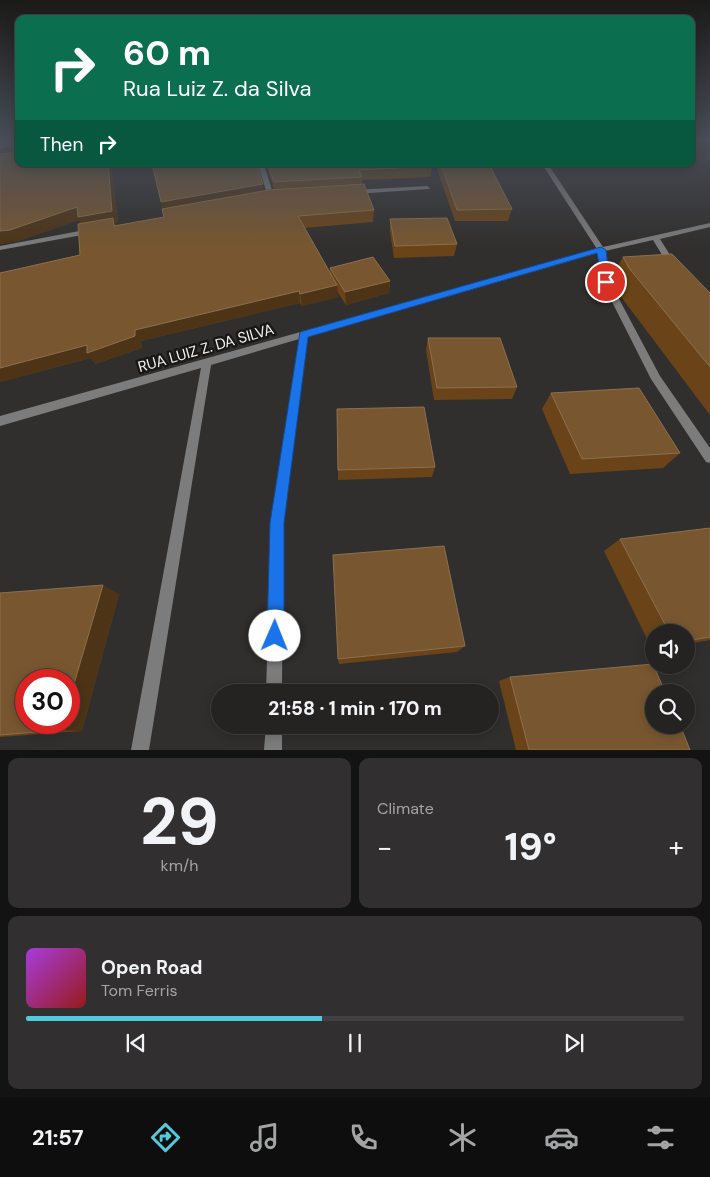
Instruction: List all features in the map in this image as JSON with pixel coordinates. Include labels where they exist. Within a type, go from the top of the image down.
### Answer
[{"type":"street","points":[[265,177],[271,197]]},
{"type":"street","points":[[553,177],[601,250],[606,282],[656,379],[710,458]]},
{"type":"street","points":[[349,192],[427,188]]},
{"type":"street","points":[[261,199],[281,197]]},
{"type":"street","name":"RUA LUIZ Z. DA SILVA","points":[[0,421],[601,250],[710,225]]},
{"type":"street","points":[[0,248],[97,230]]},
{"type":"street","points":[[655,237],[678,275]]},
{"type":"street","points":[[274,684],[277,523],[304,335]]},
{"type":"street","points":[[140,750],[208,362]]},
{"type":"street","points":[[273,750],[274,734]]},
{"type":"building","points":[[0,177],[109,177],[112,211],[78,217],[77,207],[10,230],[0,231]]},
{"type":"building","points":[[155,177],[261,177],[263,184],[161,202]]},
{"type":"building","points":[[272,177],[362,177],[274,182]]},
{"type":"building","points":[[446,177],[496,177],[512,209],[457,210]]},
{"type":"building","points":[[364,184],[374,210],[298,216],[337,285],[300,294],[299,291],[135,330],[135,336],[87,353],[87,345],[0,368],[0,273],[80,255],[78,224],[113,218],[114,226],[164,217],[162,209],[269,190]]},
{"type":"building","points":[[447,218],[457,244],[395,246],[390,219]]},
{"type":"building","points":[[672,254],[710,293],[710,367],[629,268],[623,257]]},
{"type":"building","points":[[373,257],[390,281],[345,292],[330,268]]},
{"type":"building","points":[[428,338],[500,338],[517,387],[437,388]]},
{"type":"building","points":[[639,388],[680,453],[582,459],[551,393]]},
{"type":"building","points":[[424,407],[435,467],[338,470],[337,409]]},
{"type":"building","points":[[710,528],[710,637],[695,640],[695,624],[665,624],[620,539]]},
{"type":"building","points":[[444,546],[465,646],[338,659],[333,555]]},
{"type":"building","points":[[103,585],[78,669],[15,669],[15,734],[0,735],[0,593]]},
{"type":"building","points":[[645,665],[645,674],[657,674],[662,684],[645,684],[645,734],[684,734],[690,750],[529,750],[510,677]]},
{"type":"route","points":[[275,636],[277,523],[304,335],[601,250],[606,282]]}]
